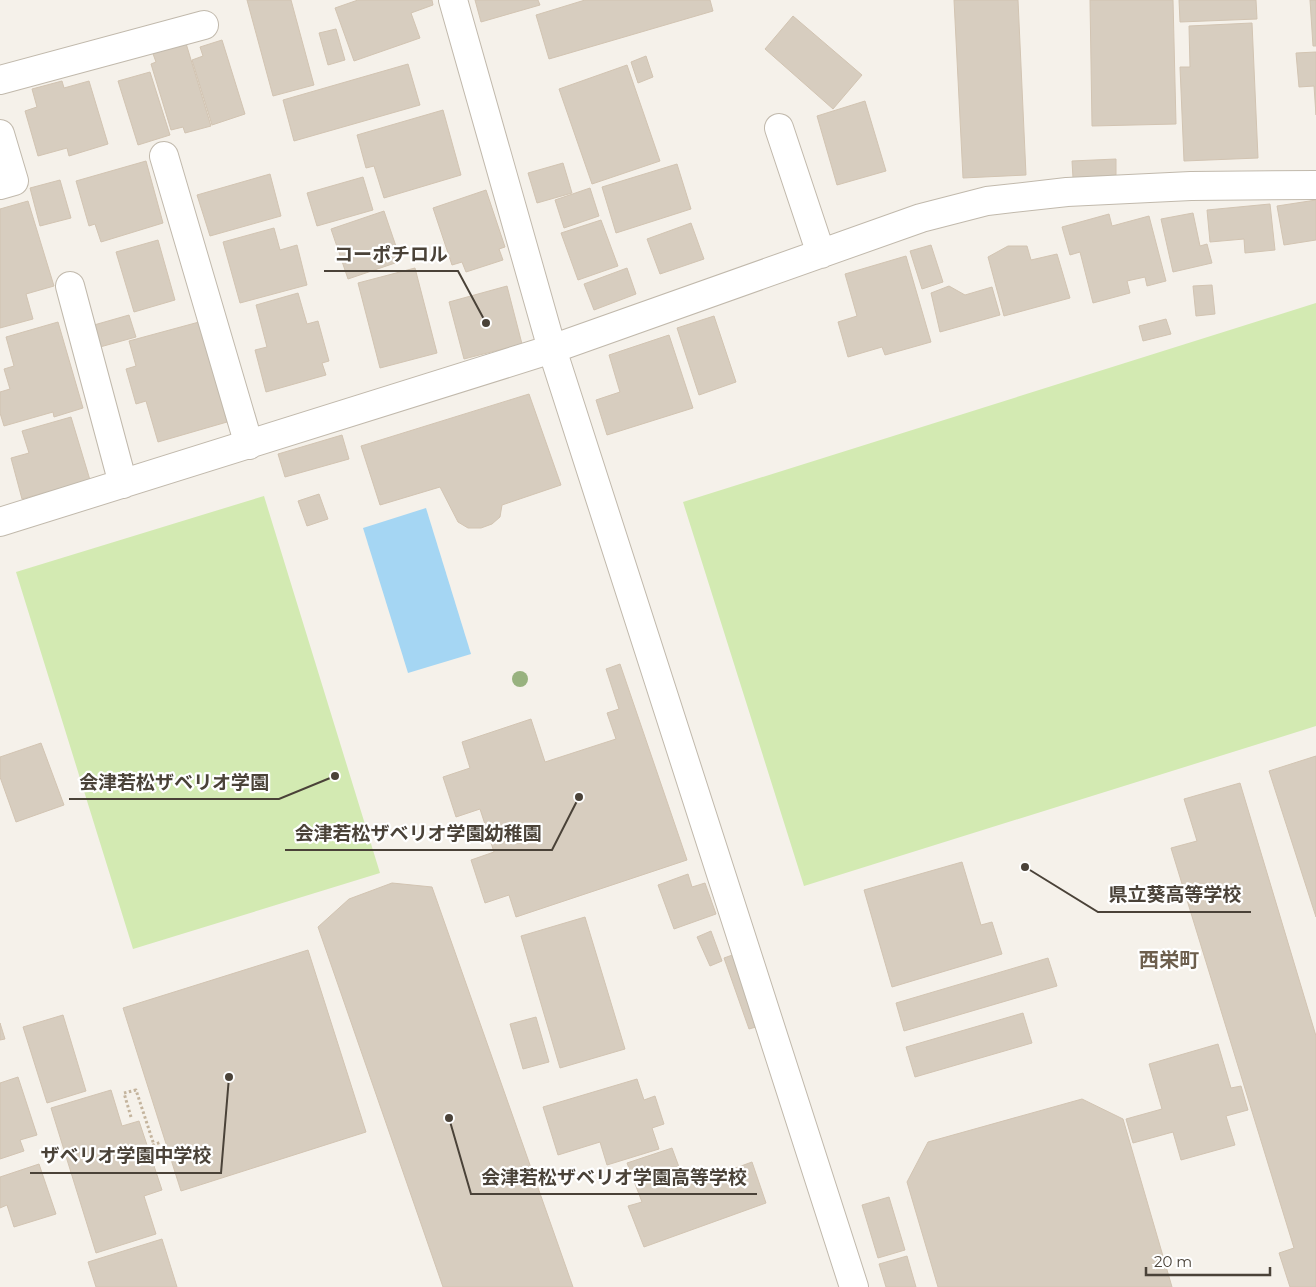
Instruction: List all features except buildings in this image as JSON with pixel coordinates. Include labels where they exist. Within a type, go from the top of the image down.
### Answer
[{"type":"street","points":[[453,0],[552,349],[854,1287]]},
{"type":"street","points":[[0,80],[204,25]]},
{"type":"street","points":[[779,128],[821,254]]},
{"type":"street","points":[[0,134],[14,181],[0,185]]},
{"type":"street","points":[[164,156],[249,445]]},
{"type":"street","points":[[0,522],[552,349],[921,218],[987,201],[1067,192],[1191,186],[1316,185]]},
{"type":"street","points":[[70,286],[123,484]]},
{"type":"path","points":[[131,1117],[124,1094],[136,1090],[154,1146]]},
{"type":"path","points":[[143,1149],[161,1142]]},
{"type":"green space","points":[[1316,303],[1316,726],[804,886],[683,502]]},
{"type":"green space","points":[[264,496],[380,873],[133,949],[16,572]]},
{"type":"water","points":[[426,508],[471,654],[408,673],[363,528]]},
{"type":"place","name":"コーポチロル","points":[[486,323]]},
{"type":"place","name":"会津若松ザベリオ学園","points":[[335,776]]},
{"type":"place","name":"会津若松ザベリオ学園幼稚園","points":[[579,797]]},
{"type":"place","name":"県立葵高等学校","points":[[1025,867]]},
{"type":"place","name":"ザベリオ学園中学校","points":[[229,1077]]},
{"type":"place","name":"会津若松ザベリオ学園高等学校","points":[[449,1118]]},
{"type":"district","name":"西栄町","points":[[1169,960]]}]
